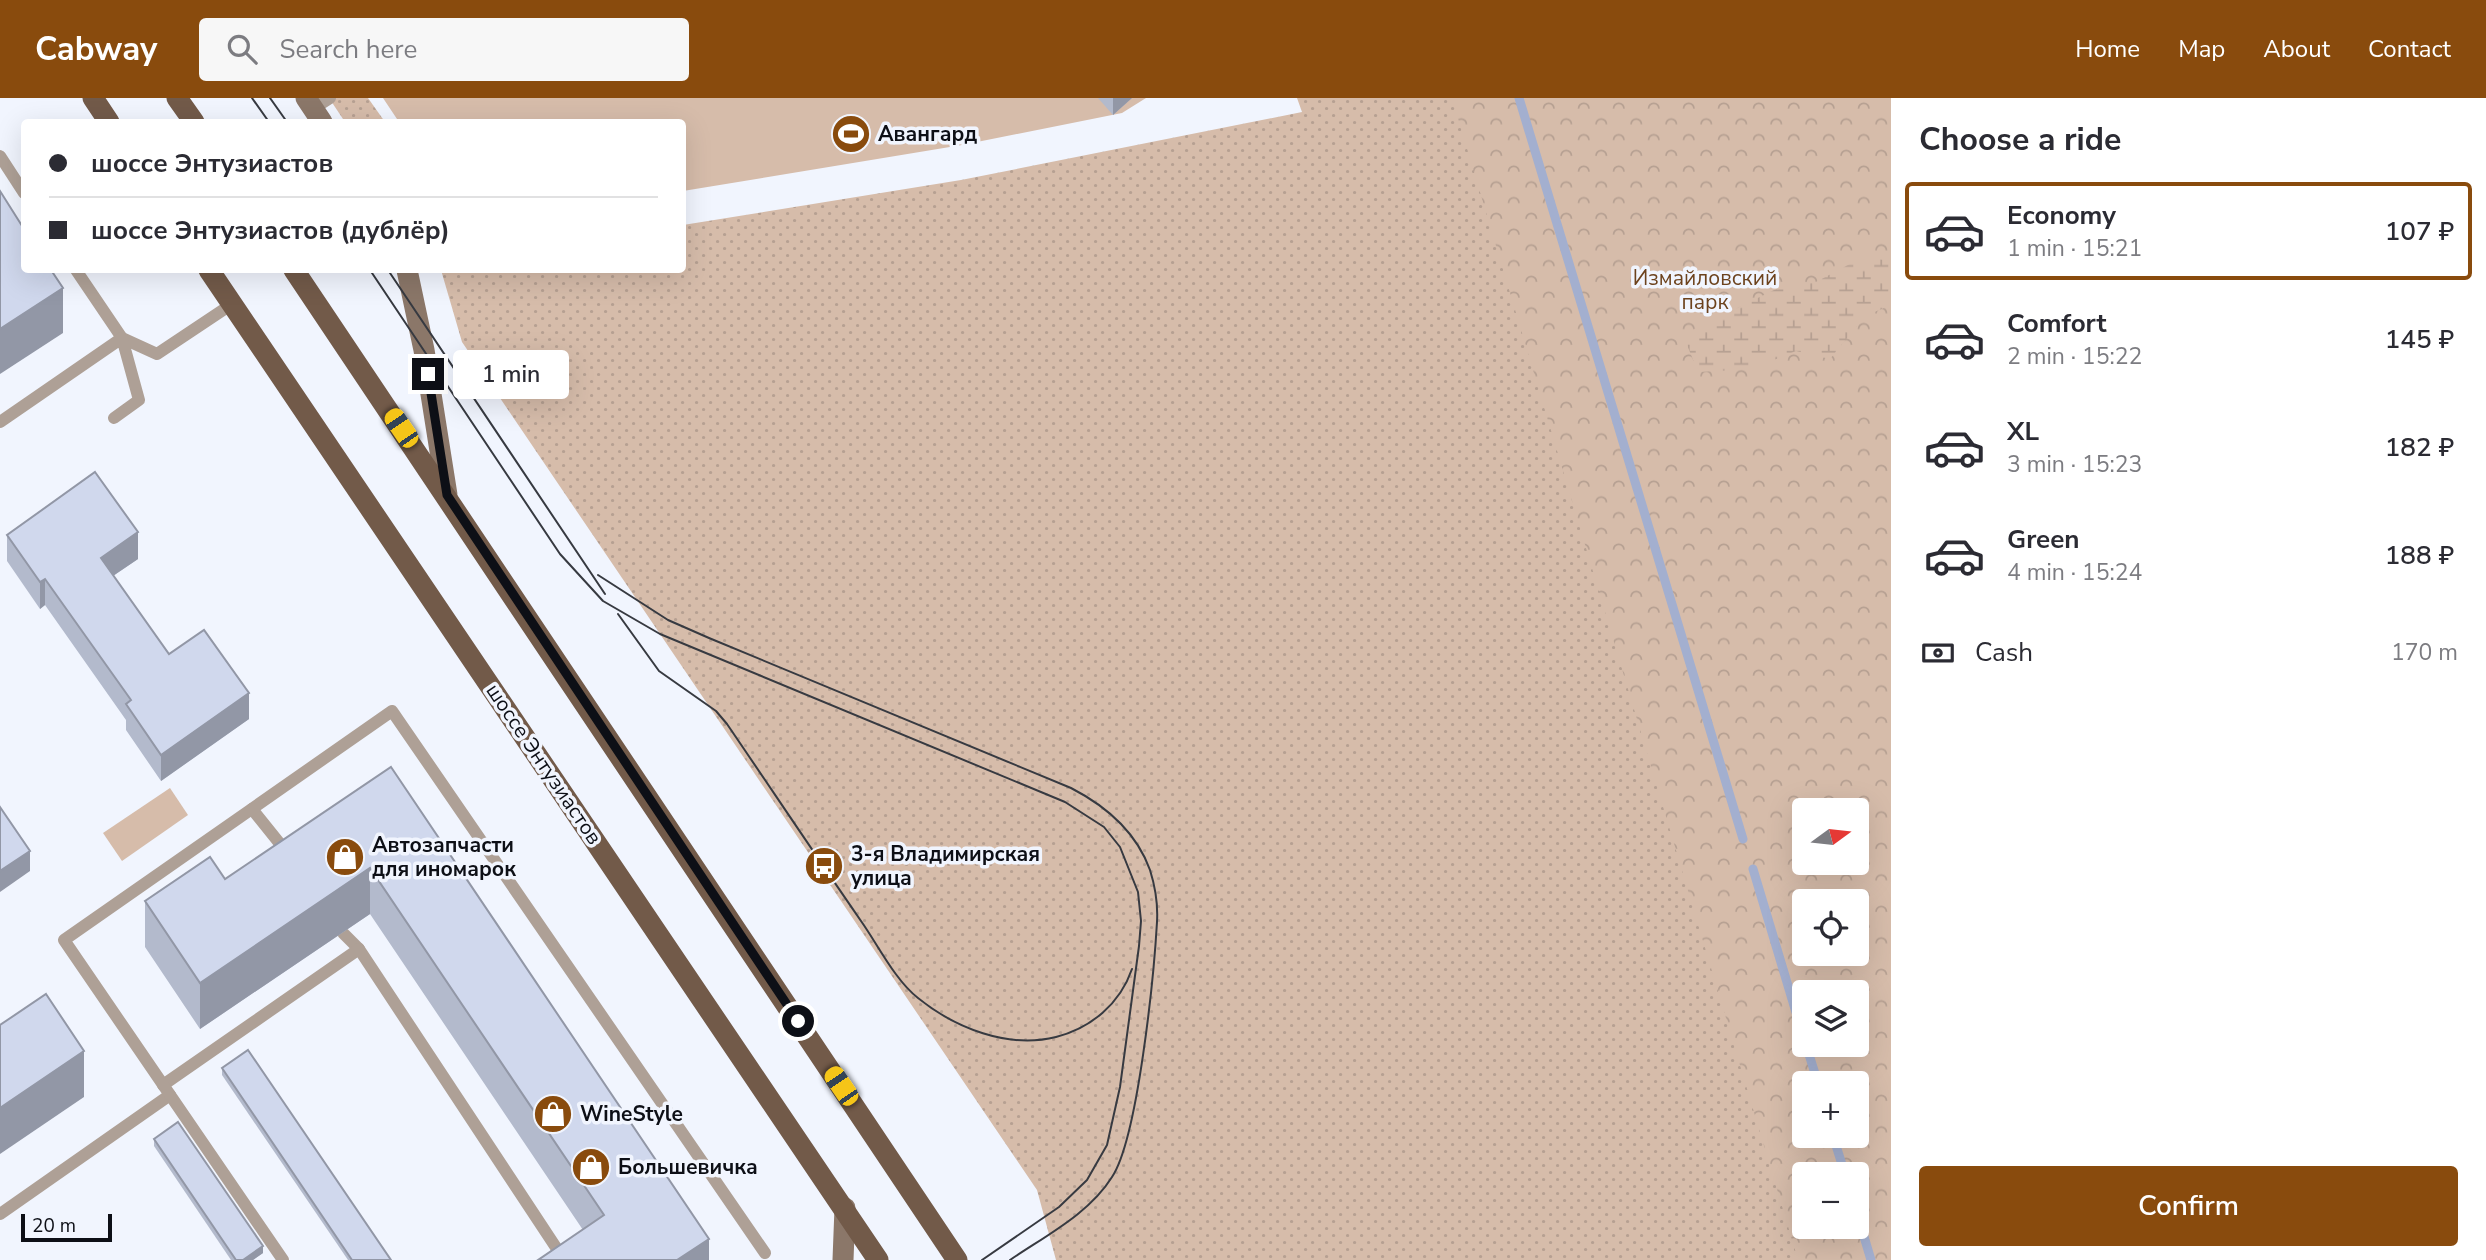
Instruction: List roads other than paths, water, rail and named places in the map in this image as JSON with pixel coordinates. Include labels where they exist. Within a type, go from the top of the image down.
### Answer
[{"type":"main road","points":[[93,98],[107,119]]},
{"type":"main road","points":[[177,98],[192,119]]},
{"type":"main road","name":"шоссе Энтузиастов","points":[[211,273],[878,1260]]},
{"type":"main road","points":[[296,273],[957,1260]]},
{"type":"main road","points":[[408,273],[425,349],[447,495]]},
{"type":"main road","points":[[843,1260],[845,1208]]},
{"type":"lane","points":[[0,156],[21,188]]},
{"type":"lane","points":[[78,273],[122,338],[139,400],[114,418]]},
{"type":"lane","points":[[122,338],[157,354],[232,304]]},
{"type":"lane","points":[[0,422],[122,338]]},
{"type":"lane","points":[[283,1260],[64,940],[392,711],[765,1254]]},
{"type":"lane","points":[[252,809],[295,862]]},
{"type":"lane","points":[[343,933],[359,949],[561,1256],[548,1260]]},
{"type":"lane","points":[[0,1214],[359,949]]},
{"type":"waterway","points":[[1519,98],[1743,839]]},
{"type":"waterway","points":[[1753,869],[1792,999]]},
{"type":"waterway","points":[[1810,1057],[1814,1071]]},
{"type":"waterway","points":[[1837,1148],[1841,1162]]},
{"type":"waterway","points":[[1865,1239],[1871,1260]]},
{"type":"tram line","points":[[252,98],[267,119]]},
{"type":"tram line","points":[[270,98],[285,119]]},
{"type":"tram line","points":[[372,273],[560,554],[603,601],[660,634],[1065,802],[1104,827],[1120,847],[1138,892],[1141,921],[1120,1087],[1107,1145],[1087,1180],[1059,1207],[982,1260]]},
{"type":"tram line","points":[[390,273],[605,594]]},
{"type":"tram line","points":[[598,575],[668,620],[1071,788],[1108,812],[1137,843],[1152,876],[1157,902],[1157,922],[1143,1054],[1130,1128],[1112,1177],[1102,1190],[1066,1223],[1010,1260]]},
{"type":"tram line","points":[[618,614],[659,671],[716,711],[727,724],[894,972],[910,991],[933,1009],[965,1027],[1001,1038],[1038,1040],[1056,1037],[1081,1028],[1103,1013],[1120,993],[1132,969]]},
{"type":"place","name":"Авангард","points":[[851,134]]},
{"type":"place","name":"Автозапчасти для иномарок","points":[[345,857]]},
{"type":"place","name":"3-я Владимирская улица","points":[[824,866]]},
{"type":"place","name":"WineStyle","points":[[553,1114]]},
{"type":"place","name":"Большевичка","points":[[591,1167]]},
{"type":"park label","name":"Измайловский парк","points":[[1705,290]]}]
